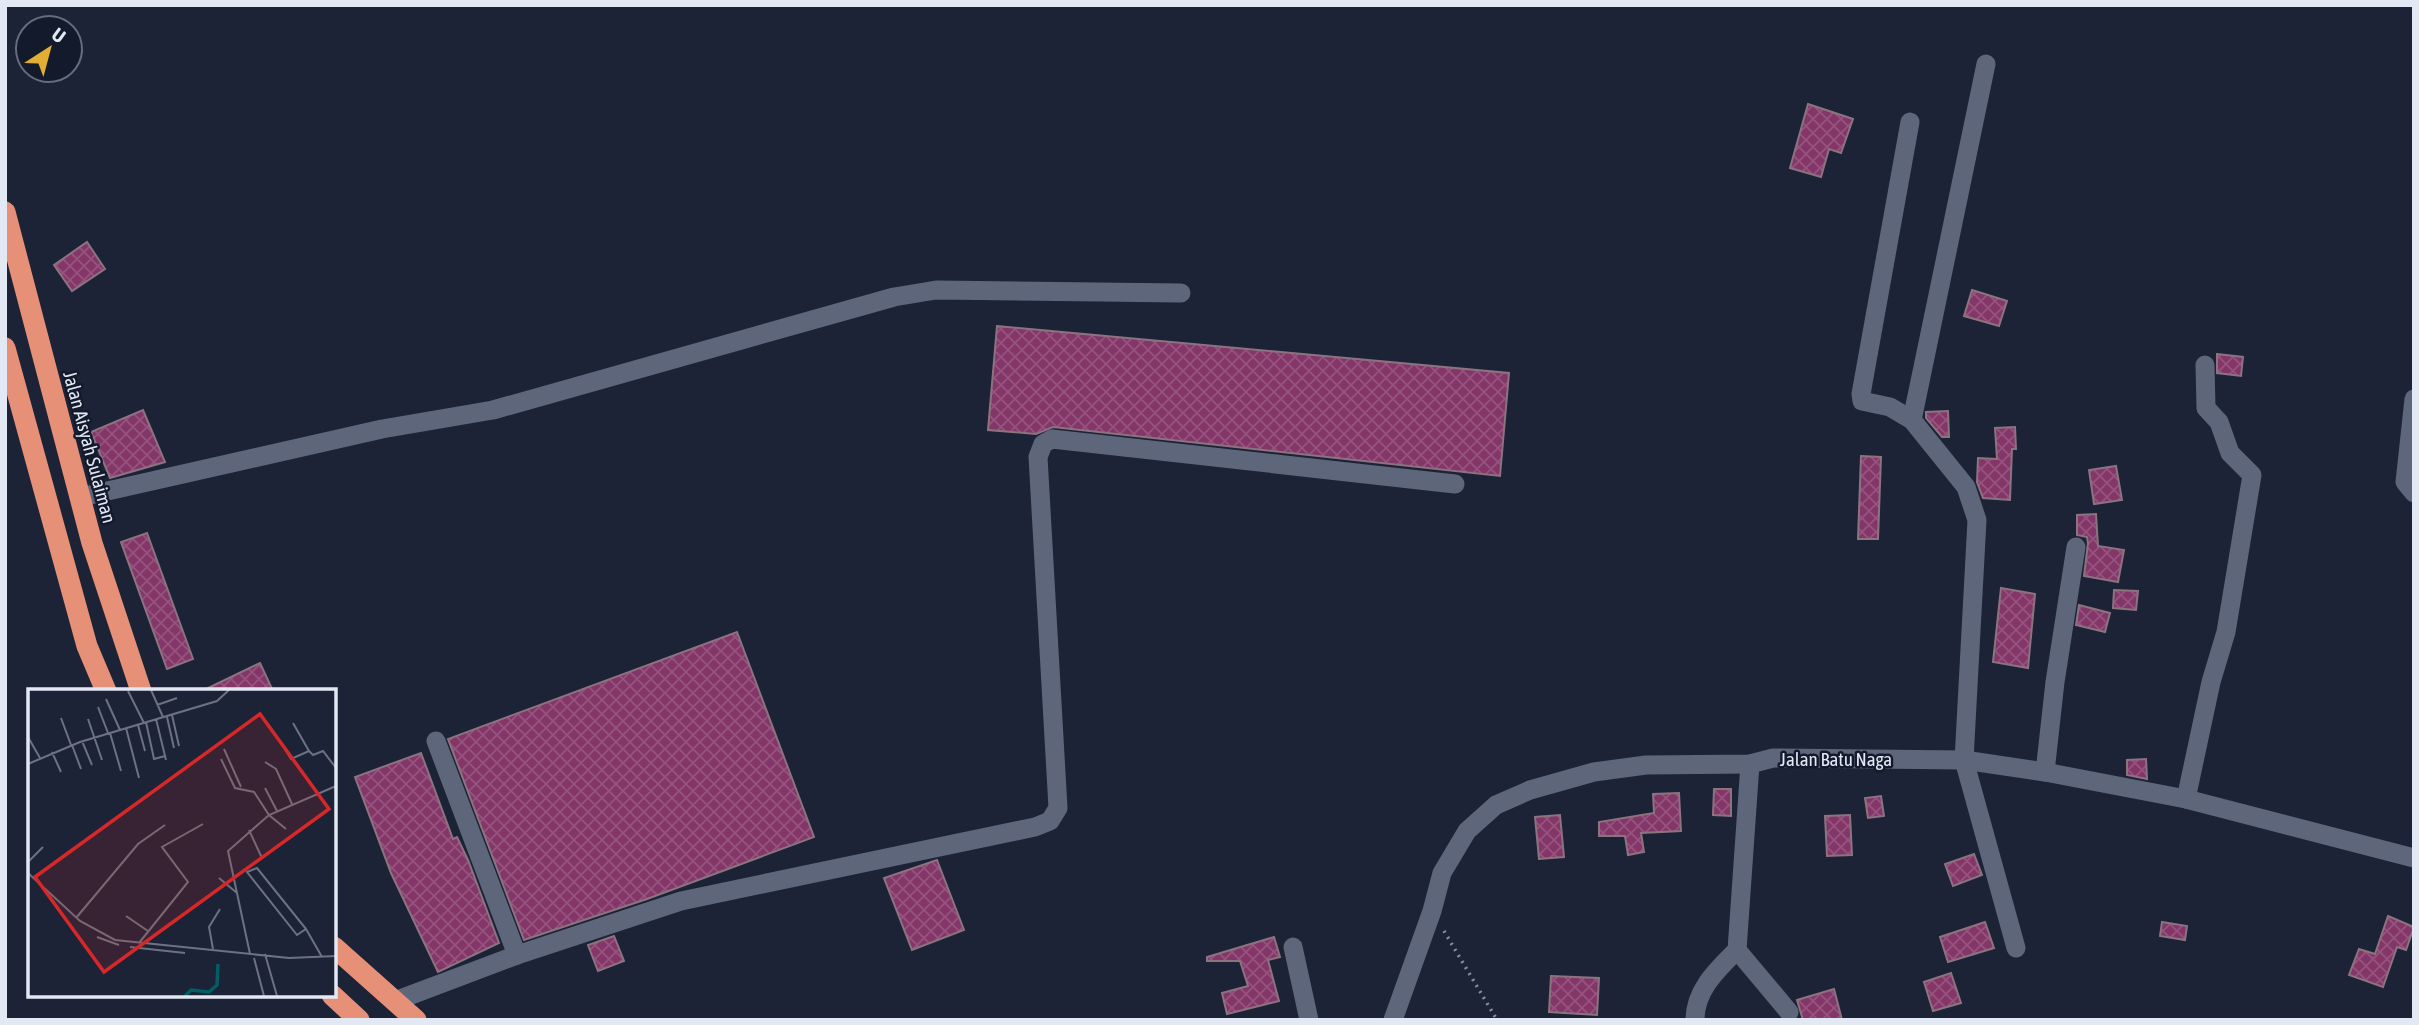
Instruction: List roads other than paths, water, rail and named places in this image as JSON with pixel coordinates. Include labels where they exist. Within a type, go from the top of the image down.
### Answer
[{"type":"highway","name":"Jalan Aisyah Sulaiman","points":[[5,212],[81,497],[111,602],[140,689]]},
{"type":"highway","points":[[5,348],[87,646],[105,689]]},
{"type":"highway","points":[[336,949],[416,1020]]},
{"type":"highway","points":[[334,997],[359,1020]]},
{"type":"street","points":[[1912,419],[1986,64]]},
{"type":"street","points":[[1910,121],[1861,394],[1863,401],[1890,407],[1912,419],[1966,487],[1978,520],[1964,760],[2016,948]]},
{"type":"street","points":[[81,497],[382,429],[493,410],[894,297],[936,290],[1181,293]]},
{"type":"street","points":[[2186,799],[2211,682],[2226,632],[2252,475],[2230,453],[2220,422],[2206,408],[2205,365]]},
{"type":"street","points":[[2414,399],[2405,482],[2414,493]]},
{"type":"street","points":[[395,1001],[517,955],[681,901],[1035,827],[1050,821],[1058,808],[1038,457],[1043,444],[1052,439],[1455,484]]},
{"type":"street","points":[[2045,772],[2076,547]]},
{"type":"street","points":[[436,741],[517,955]]},
{"type":"street","name":"Jalan Batu Naga","points":[[1393,1020],[1432,911],[1442,873],[1467,831],[1496,805],[1530,790],[1594,772],[1646,765],[1750,764],[1773,758],[1964,760],[2045,772],[2186,799],[2414,858]]},
{"type":"street","points":[[1695,1020],[1695,1003],[1715,971],[1737,950],[1750,764]]},
{"type":"street","points":[[1293,947],[1309,1020]]},
{"type":"street","points":[[1737,950],[1788,1012]]}]
